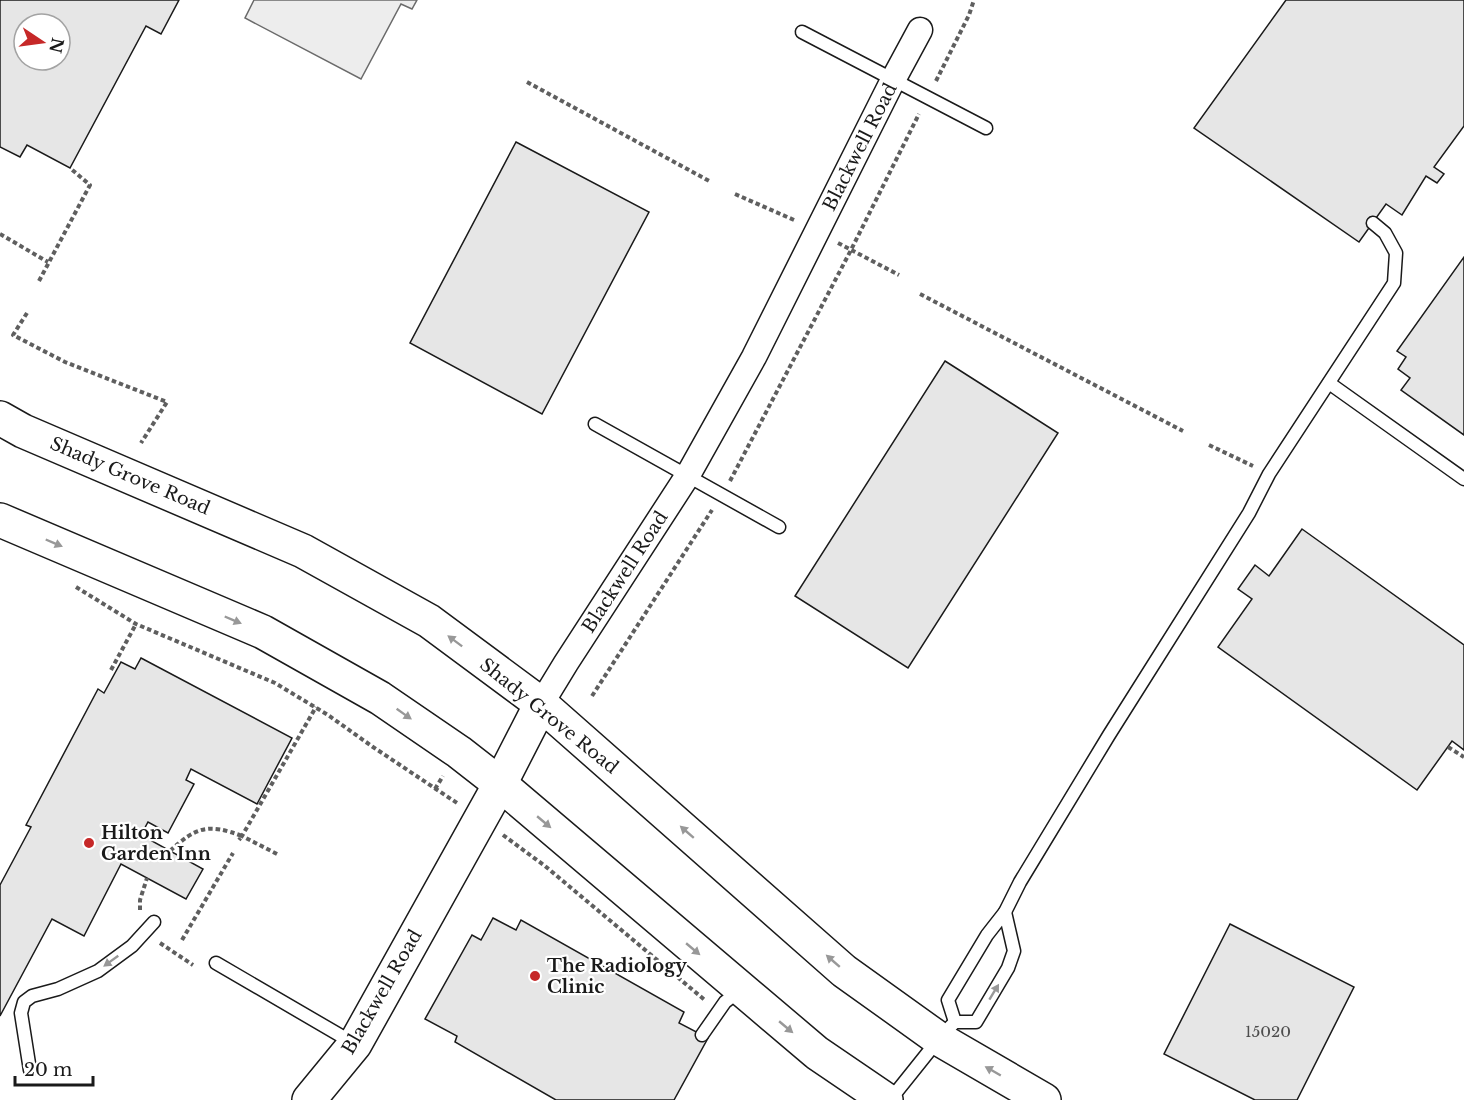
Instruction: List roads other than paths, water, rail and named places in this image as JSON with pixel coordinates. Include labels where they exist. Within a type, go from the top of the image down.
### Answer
[{"type":"main road","name":"Shady Grove Road","points":[[0,418],[23,431],[303,551],[429,621],[541,704],[844,971],[947,1030],[1044,1100]]},
{"type":"main road","points":[[0,520],[263,632],[380,698],[459,752],[500,784],[729,1000],[817,1053],[888,1100]]},
{"type":"main road","name":"Blackwell Road","points":[[309,1100],[355,1044],[500,784],[541,704]]},
{"type":"street","name":"Blackwell Road","points":[[541,704],[688,476],[754,357],[920,30]]},
{"type":"lane","points":[[802,32],[986,129]]},
{"type":"lane","points":[[947,1030],[948,1000],[987,935],[1005,912],[1020,882],[1109,735],[1249,513],[1269,474],[1394,283],[1396,253],[1385,233],[1373,223]]},
{"type":"lane","points":[[1329,383],[1464,479]]},
{"type":"lane","points":[[595,424],[779,527]]},
{"type":"lane","points":[[888,1100],[947,1030],[976,1022],[1008,968],[1014,951],[1005,912]]},
{"type":"lane","points":[[30,1070],[21,1013],[24,1002],[32,996],[57,989],[98,971],[132,946],[154,922]]},
{"type":"lane","points":[[216,963],[355,1044]]},
{"type":"lane","points":[[702,1035],[729,1000]]},
{"type":"place","name":"Hilton Garden Inn","points":[[89,843]]},
{"type":"place","name":"The Radiology Clinic","points":[[535,976]]}]
